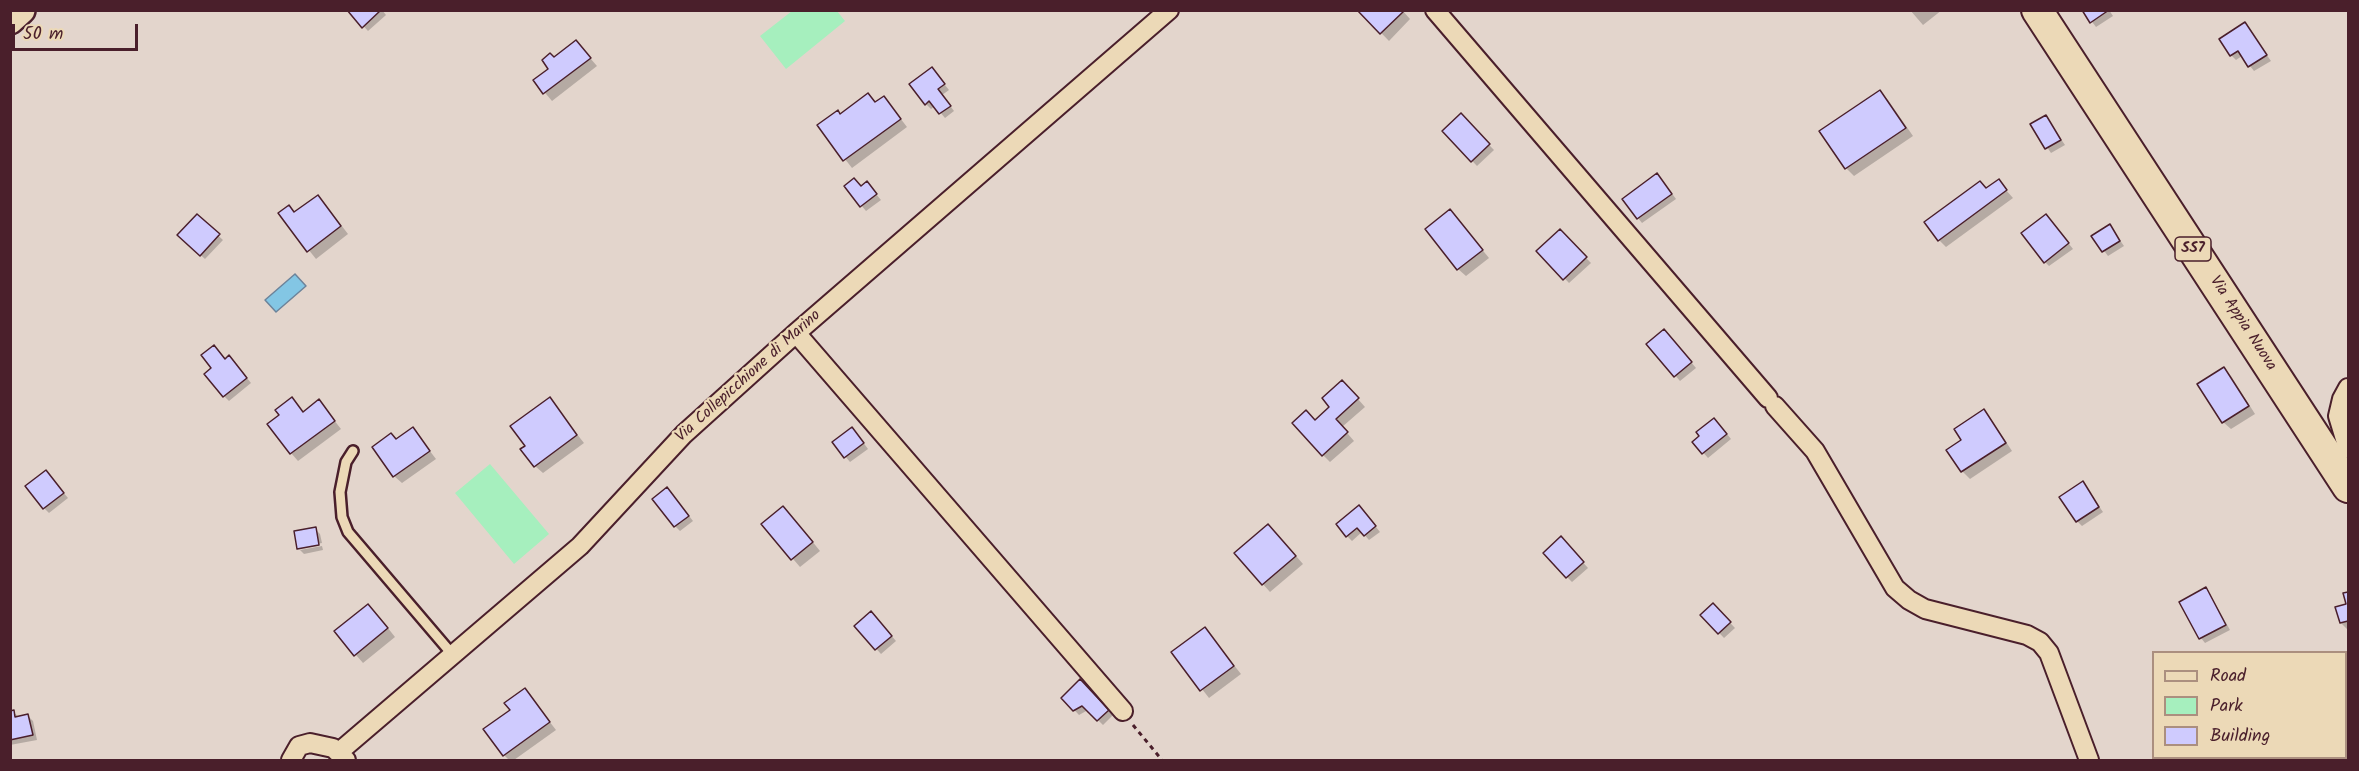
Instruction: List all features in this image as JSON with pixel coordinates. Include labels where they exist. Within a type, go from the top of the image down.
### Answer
[{"type":"main road","name":"Via Appia Nuova","points":[[2037,10],[2349,487]]},
{"type":"street","points":[[10,20],[21,10]]},
{"type":"street","name":"Via Collepicchione di Marino","points":[[291,760],[296,750],[304,743],[325,745],[342,756],[452,654],[580,546],[684,434],[796,333],[1169,10]]},
{"type":"street","points":[[1435,10],[1815,451],[1895,588],[1909,600],[1925,609],[2027,635],[2040,642],[2049,653],[2089,760]]},
{"type":"street","points":[[796,333],[1123,711]]},
{"type":"street","points":[[2349,388],[2342,399],[2338,416],[2349,449]]},
{"type":"lane","points":[[353,451],[346,462],[340,492],[342,517],[348,532],[452,654]]},
{"type":"path","points":[[1123,711],[1162,760]]},
{"type":"green space","points":[[792,11],[837,11],[845,21],[786,69],[760,36]]},
{"type":"green space","points":[[490,464],[549,534],[514,564],[455,493]]},
{"type":"water","points":[[295,274],[306,286],[276,312],[265,300]]},
{"type":"building","points":[[347,10],[381,10],[362,28]]},
{"type":"building","points":[[1357,10],[1404,10],[1404,11],[1380,34]]},
{"type":"building","points":[[2082,10],[2109,10],[2090,23]]},
{"type":"building","points":[[2245,22],[2267,55],[2248,67],[2238,51],[2230,56],[2219,39]]},
{"type":"building","points":[[576,40],[591,58],[543,94],[533,80],[548,69],[542,60],[550,53],[554,57]]},
{"type":"building","points":[[932,67],[945,84],[938,89],[951,106],[939,114],[929,101],[925,105],[909,84]]},
{"type":"building","points":[[1880,90],[1906,128],[1845,169],[1819,131]]},
{"type":"building","points":[[868,93],[875,102],[884,96],[901,119],[843,161],[817,125],[838,110],[840,114]]},
{"type":"building","points":[[1461,113],[1490,144],[1471,162],[1442,131]]},
{"type":"building","points":[[2046,115],[2061,140],[2045,149],[2030,124]]},
{"type":"building","points":[[1657,173],[1672,194],[1637,219],[1622,199]]},
{"type":"building","points":[[854,178],[861,186],[867,181],[877,194],[860,207],[844,186]]},
{"type":"building","points":[[1999,179],[2007,190],[1938,241],[1924,222],[1980,181],[1986,188]]},
{"type":"building","points":[[318,195],[341,226],[307,252],[278,213],[289,205],[294,212]]},
{"type":"building","points":[[1450,209],[1483,250],[1457,270],[1425,229]]},
{"type":"building","points":[[197,214],[220,234],[200,256],[177,235]]},
{"type":"building","points":[[2046,214],[2069,243],[2044,263],[2021,233]]},
{"type":"building","points":[[2110,224],[2120,241],[2102,252],[2091,236]]},
{"type":"building","points":[[1560,229],[1587,257],[1563,280],[1536,251]]},
{"type":"building","points":[[1664,329],[1692,362],[1674,377],[1646,344]]},
{"type":"building","points":[[214,345],[225,359],[229,355],[247,378],[223,397],[204,374],[211,368],[201,355]]},
{"type":"building","points":[[2224,367],[2249,406],[2222,423],[2197,384]]},
{"type":"building","points":[[1342,380],[1359,398],[1336,419],[1348,432],[1322,456],[1292,423],[1306,410],[1315,420],[1329,407],[1322,398]]},
{"type":"building","points":[[292,397],[303,412],[319,399],[335,421],[290,454],[267,424],[279,415],[275,410]]},
{"type":"building","points":[[550,397],[577,435],[534,467],[520,449],[525,446],[510,426]]},
{"type":"building","points":[[1984,409],[2006,443],[1961,472],[1946,450],[1961,440],[1954,429]]},
{"type":"building","points":[[1714,418],[1727,434],[1702,454],[1692,442],[1699,436],[1696,432]]},
{"type":"building","points":[[413,427],[430,451],[393,477],[372,447],[391,433],[396,439]]},
{"type":"building","points":[[852,427],[864,443],[844,458],[832,442]]},
{"type":"building","points":[[46,470],[64,493],[43,509],[25,486]]},
{"type":"building","points":[[2083,481],[2099,507],[2076,522],[2059,497]]},
{"type":"building","points":[[667,487],[689,516],[674,527],[652,499]]},
{"type":"building","points":[[1359,505],[1376,526],[1364,536],[1357,528],[1346,537],[1336,524]]},
{"type":"building","points":[[783,506],[813,542],[791,560],[761,524]]},
{"type":"building","points":[[1268,524],[1296,556],[1262,585],[1234,553]]},
{"type":"building","points":[[316,527],[319,545],[297,549],[294,531]]},
{"type":"building","points":[[1561,536],[1584,562],[1566,578],[1543,553]]},
{"type":"building","points":[[2206,587],[2226,625],[2199,639],[2179,602]]},
{"type":"building","points":[[2348,592],[2348,621],[2340,623],[2335,607],[2346,604],[2343,593]]},
{"type":"building","points":[[1713,603],[1731,622],[1718,634],[1700,615]]},
{"type":"building","points":[[368,604],[388,628],[354,656],[334,631]]},
{"type":"building","points":[[871,611],[892,636],[875,650],[854,626]]},
{"type":"building","points":[[1205,627],[1234,666],[1200,691],[1171,652]]},
{"type":"building","points":[[1080,679],[1109,710],[1097,721],[1082,706],[1073,711],[1061,698]]},
{"type":"building","points":[[525,688],[550,722],[503,756],[483,729],[510,710],[504,703]]},
{"type":"building","points":[[14,710],[15,717],[28,714],[33,735],[10,740],[10,711]]}]
